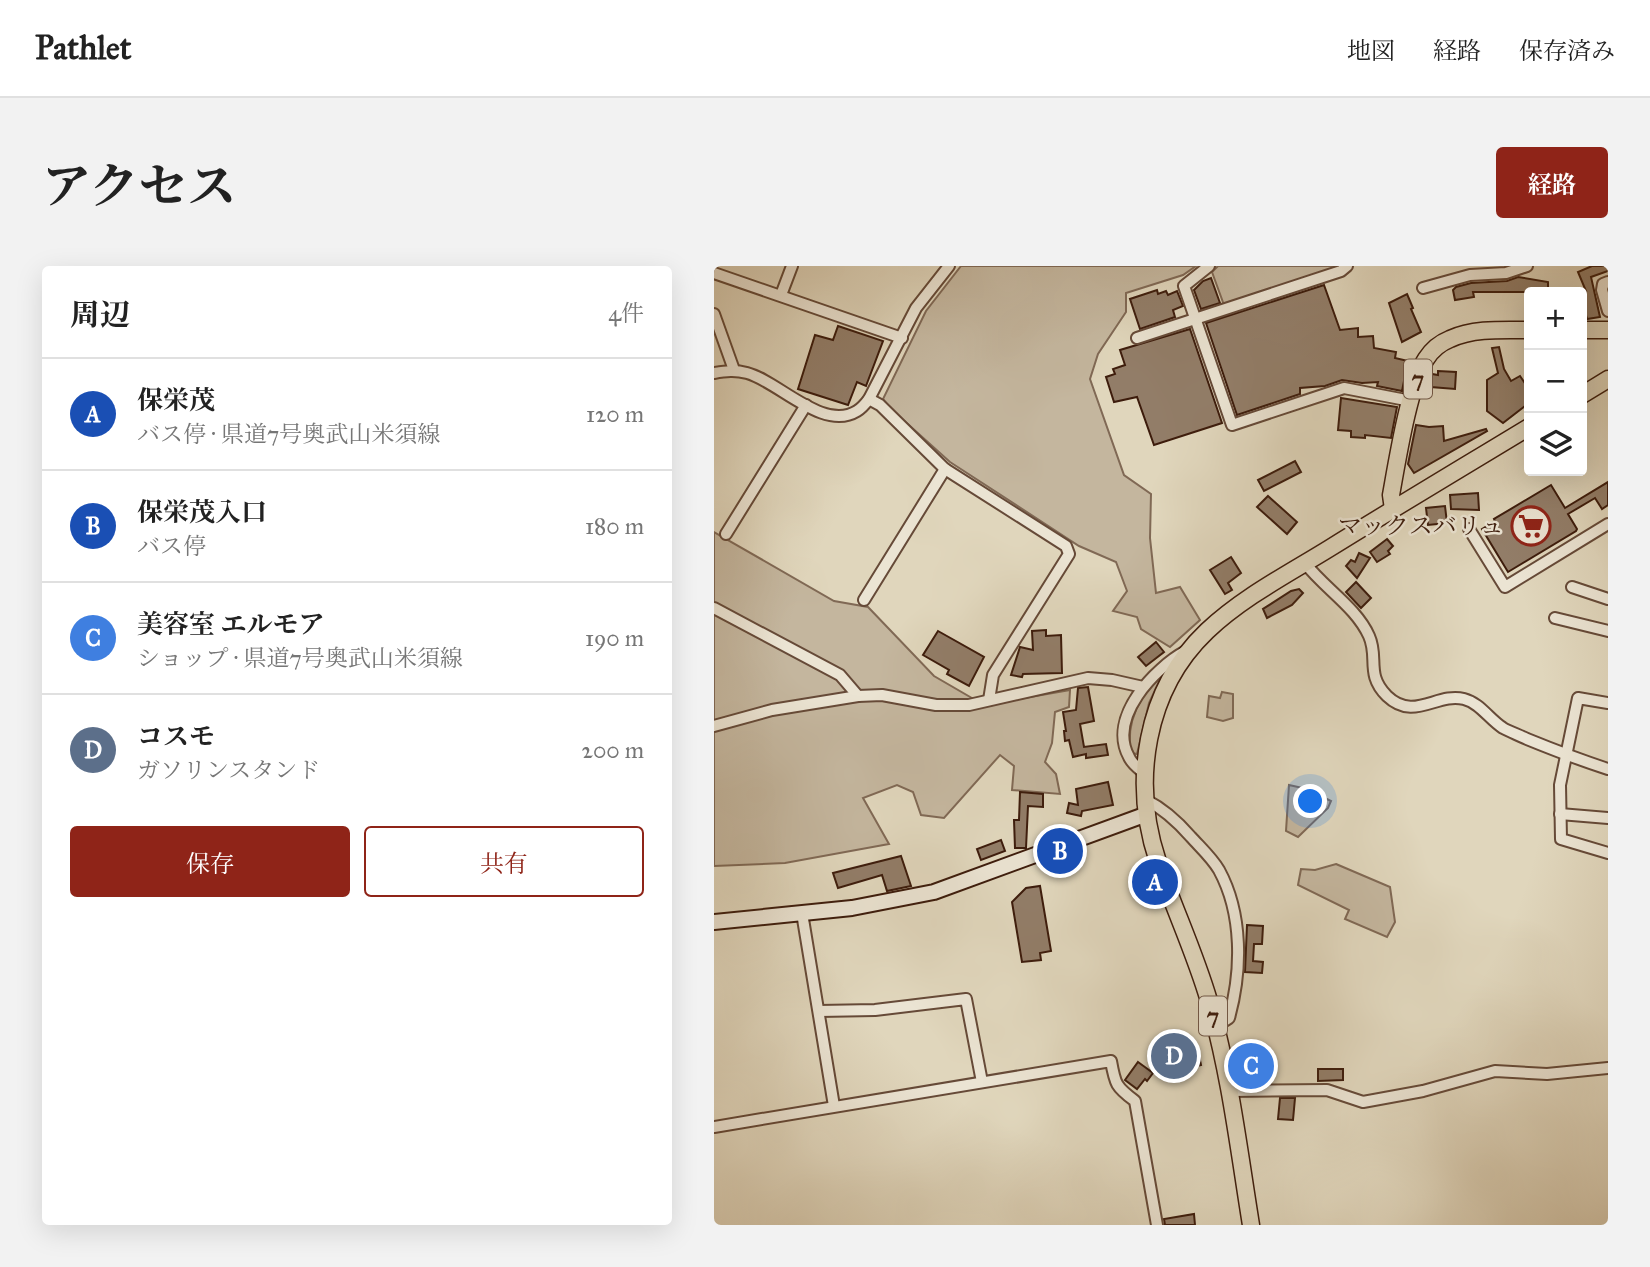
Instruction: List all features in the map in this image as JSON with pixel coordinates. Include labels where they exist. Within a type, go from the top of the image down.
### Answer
[{"type":"main road","name":"7","points":[[1393,509],[1391,495],[1411,401],[1424,361],[1447,340],[1474,332],[1524,330]]},
{"type":"main road","points":[[1587,330],[1608,330]]},
{"type":"main road","points":[[1587,392],[1608,379]]},
{"type":"main road","name":"7","points":[[1251,1225],[1229,1091],[1215,1027],[1184,928],[1158,862],[1147,807],[1144,773],[1149,737],[1161,697],[1181,660],[1206,632],[1249,597],[1524,430]]},
{"type":"street","points":[[781,295],[792,266]]},
{"type":"street","points":[[714,373],[734,370],[750,373],[806,405],[833,415],[844,416],[858,411],[869,399],[916,308],[949,266]]},
{"type":"street","points":[[1209,266],[1184,286],[1232,425],[1344,388],[1411,401]]},
{"type":"street","points":[[1138,338],[1341,271],[1348,266]]},
{"type":"street","points":[[1423,288],[1470,275],[1506,273],[1527,266]]},
{"type":"street","points":[[714,273],[902,338]]},
{"type":"street","points":[[1608,282],[1603,284],[1602,290],[1608,311]]},
{"type":"street","points":[[714,314],[734,370]]},
{"type":"street","points":[[869,399],[880,405],[945,469],[1066,546],[1069,554],[993,675],[989,701]]},
{"type":"street","points":[[726,534],[806,405]]},
{"type":"street","points":[[864,600],[945,469]]},
{"type":"street","points":[[1469,529],[1505,587],[1608,524]]},
{"type":"street","points":[[1305,563],[1360,622],[1369,636],[1373,671],[1378,684],[1395,701],[1415,708],[1465,699],[1479,706],[1503,728],[1567,756],[1608,769]]},
{"type":"street","points":[[1572,587],[1608,599]]},
{"type":"street","points":[[714,608],[840,675],[858,696]]},
{"type":"street","points":[[1555,618],[1608,631]]},
{"type":"street","points":[[1144,773],[1127,755],[1124,736],[1128,714],[1143,687],[1170,660],[1192,648]]},
{"type":"street","points":[[714,726],[772,710],[858,696],[882,695],[936,705],[969,705],[1088,678],[1143,687]]},
{"type":"street","points":[[1608,703],[1578,698],[1560,785],[1561,839],[1608,853]]},
{"type":"street","points":[[714,922],[886,903],[933,892],[1147,807],[1159,807],[1177,822],[1220,871],[1234,914],[1238,949],[1234,991],[1229,1018],[1215,1027]]},
{"type":"street","points":[[1560,814],[1608,818]]},
{"type":"street","points":[[802,913],[834,1106]]},
{"type":"street","points":[[819,1011],[875,1010],[966,999],[982,1082]]},
{"type":"street","points":[[714,1127],[1111,1061],[1118,1088],[1135,1101],[1157,1225]]},
{"type":"street","points":[[1229,1091],[1327,1090],[1363,1102],[1423,1091],[1495,1071],[1547,1074],[1608,1068]]},
{"type":"shaded area","points":[[961,266],[1196,266],[1183,275],[1126,293],[1126,312],[1098,354],[1090,379],[1124,475],[1151,494],[1150,538],[1156,593],[1180,587],[1200,620],[1170,647],[1141,629],[1137,617],[1113,611],[1127,591],[1116,562],[1079,546],[950,462],[883,399],[926,311]]},
{"type":"shaded area","points":[[1218,266],[1340,266],[1224,305],[1212,272]]},
{"type":"shaded area","points":[[714,532],[834,601],[868,607],[934,676],[984,705],[1070,690],[1069,707],[1055,712],[1052,743],[1045,762],[1056,774],[1060,794],[1012,790],[1014,766],[1000,755],[944,818],[921,815],[913,792],[897,785],[863,798],[889,844],[785,863],[714,866]]},
{"type":"shaded area","points":[[1163,673],[1149,703],[1137,754],[1131,753],[1130,731],[1136,710],[1147,690]]},
{"type":"shaded area","points":[[1222,692],[1233,694],[1233,718],[1223,721],[1207,717],[1209,696],[1220,698]]},
{"type":"shaded area","points":[[1289,785],[1307,789],[1331,801],[1328,808],[1298,837],[1286,831]]},
{"type":"shaded area","points":[[1336,864],[1390,887],[1395,922],[1387,937],[1345,919],[1349,910],[1298,885],[1301,869],[1315,870]]},
{"type":"building","points":[[1592,266],[1608,266],[1608,271],[1591,277],[1600,317],[1587,319],[1587,287],[1584,287],[1578,272]]},
{"type":"building","points":[[1518,277],[1548,282],[1548,287],[1524,287],[1524,292],[1473,292],[1474,297],[1455,300],[1453,290],[1456,287],[1471,283],[1507,281]]},
{"type":"building","points":[[1211,278],[1220,303],[1201,309],[1194,290],[1203,281]]},
{"type":"building","points":[[1324,285],[1340,330],[1358,328],[1358,337],[1373,336],[1374,348],[1396,352],[1395,358],[1408,361],[1402,391],[1377,386],[1378,382],[1342,380],[1325,386],[1300,388],[1300,394],[1237,415],[1206,323]]},
{"type":"building","points":[[1157,290],[1158,294],[1166,291],[1168,295],[1177,291],[1183,306],[1173,310],[1175,317],[1140,329],[1130,299]]},
{"type":"building","points":[[1407,294],[1421,332],[1402,342],[1389,303]]},
{"type":"building","points":[[838,326],[883,341],[866,386],[857,382],[848,405],[798,389],[815,335],[833,340]]},
{"type":"building","points":[[1190,329],[1222,423],[1154,445],[1137,397],[1114,402],[1106,377],[1115,374],[1113,369],[1125,365],[1120,350]]},
{"type":"building","points":[[1499,347],[1504,369],[1511,381],[1520,376],[1524,382],[1524,407],[1503,423],[1487,411],[1487,380],[1498,373],[1492,348]]},
{"type":"building","points":[[1438,371],[1456,372],[1455,389],[1431,387],[1432,374],[1438,375]]},
{"type":"building","points":[[1341,398],[1397,407],[1391,438],[1365,435],[1365,438],[1351,437],[1351,431],[1338,430]]},
{"type":"building","points":[[1416,425],[1443,426],[1444,441],[1486,429],[1487,431],[1414,473],[1408,464]]},
{"type":"building","points":[[1295,461],[1301,472],[1264,491],[1258,480]]},
{"type":"building","name":"マックスバリュ","points":[[1608,482],[1608,505],[1602,509],[1595,498],[1568,514],[1576,531],[1508,572],[1482,529],[1551,485],[1565,508]]},
{"type":"building","points":[[1478,493],[1479,510],[1451,509],[1450,495]]},
{"type":"building","points":[[1268,496],[1297,522],[1287,534],[1257,507]]},
{"type":"building","points":[[1445,506],[1447,523],[1428,525],[1426,508]]},
{"type":"building","points":[[1387,539],[1393,546],[1388,551],[1390,554],[1377,562],[1370,552]]},
{"type":"building","points":[[1359,553],[1370,558],[1357,578],[1346,566],[1351,560],[1355,562]]},
{"type":"building","points":[[1231,557],[1241,573],[1228,583],[1232,590],[1225,594],[1210,570]]},
{"type":"building","points":[[1356,582],[1371,598],[1361,608],[1346,592]]},
{"type":"building","points":[[1299,589],[1303,593],[1292,605],[1267,618],[1263,609],[1291,591]]},
{"type":"building","points":[[1046,630],[1046,636],[1061,635],[1062,673],[1023,674],[1022,677],[1011,675],[1020,647],[1033,650],[1032,631]]},
{"type":"building","points":[[938,631],[984,657],[969,686],[947,674],[949,670],[923,655]]},
{"type":"building","points":[[1156,642],[1164,652],[1146,666],[1138,657]]},
{"type":"building","points":[[1088,687],[1094,721],[1080,724],[1084,747],[1106,744],[1108,755],[1086,758],[1086,754],[1073,757],[1069,740],[1065,741],[1063,712],[1076,710],[1078,688]]},
{"type":"building","points":[[1108,782],[1113,805],[1082,811],[1081,816],[1067,813],[1069,803],[1078,805],[1076,789]]},
{"type":"building","points":[[1020,792],[1043,794],[1043,807],[1028,806],[1026,848],[1015,848],[1014,820],[1019,820]]},
{"type":"building","points":[[1001,840],[1005,851],[981,860],[977,849]]},
{"type":"building","points":[[901,856],[911,886],[887,891],[882,875],[838,888],[833,873]]},
{"type":"building","points":[[1040,886],[1051,951],[1040,953],[1041,960],[1022,962],[1012,902],[1026,888]]},
{"type":"building","points":[[1247,925],[1263,926],[1262,944],[1254,944],[1253,961],[1263,962],[1262,973],[1245,972]]},
{"type":"building","points":[[1180,1041],[1182,1050],[1197,1046],[1201,1065],[1173,1072],[1166,1044]]},
{"type":"building","points":[[1138,1062],[1153,1073],[1137,1089],[1125,1080]]},
{"type":"building","points":[[1243,1062],[1265,1062],[1265,1083],[1239,1082],[1250,1074]]},
{"type":"building","points":[[1318,1069],[1343,1069],[1343,1080],[1318,1081]]},
{"type":"building","points":[[1280,1098],[1295,1098],[1293,1120],[1278,1119]]},
{"type":"building","points":[[1194,1214],[1195,1225],[1165,1225],[1164,1219]]},
{"type":"place","name":"マックスバリュ","points":[[1531,526]]},
{"type":"place","name":"保栄茂入口","points":[[1060,851]]},
{"type":"place","name":"保栄茂","points":[[1155,882]]},
{"type":"place","name":"コスモ","points":[[1174,1056]]},
{"type":"place","name":"美容室 エルモア","points":[[1251,1066]]}]
